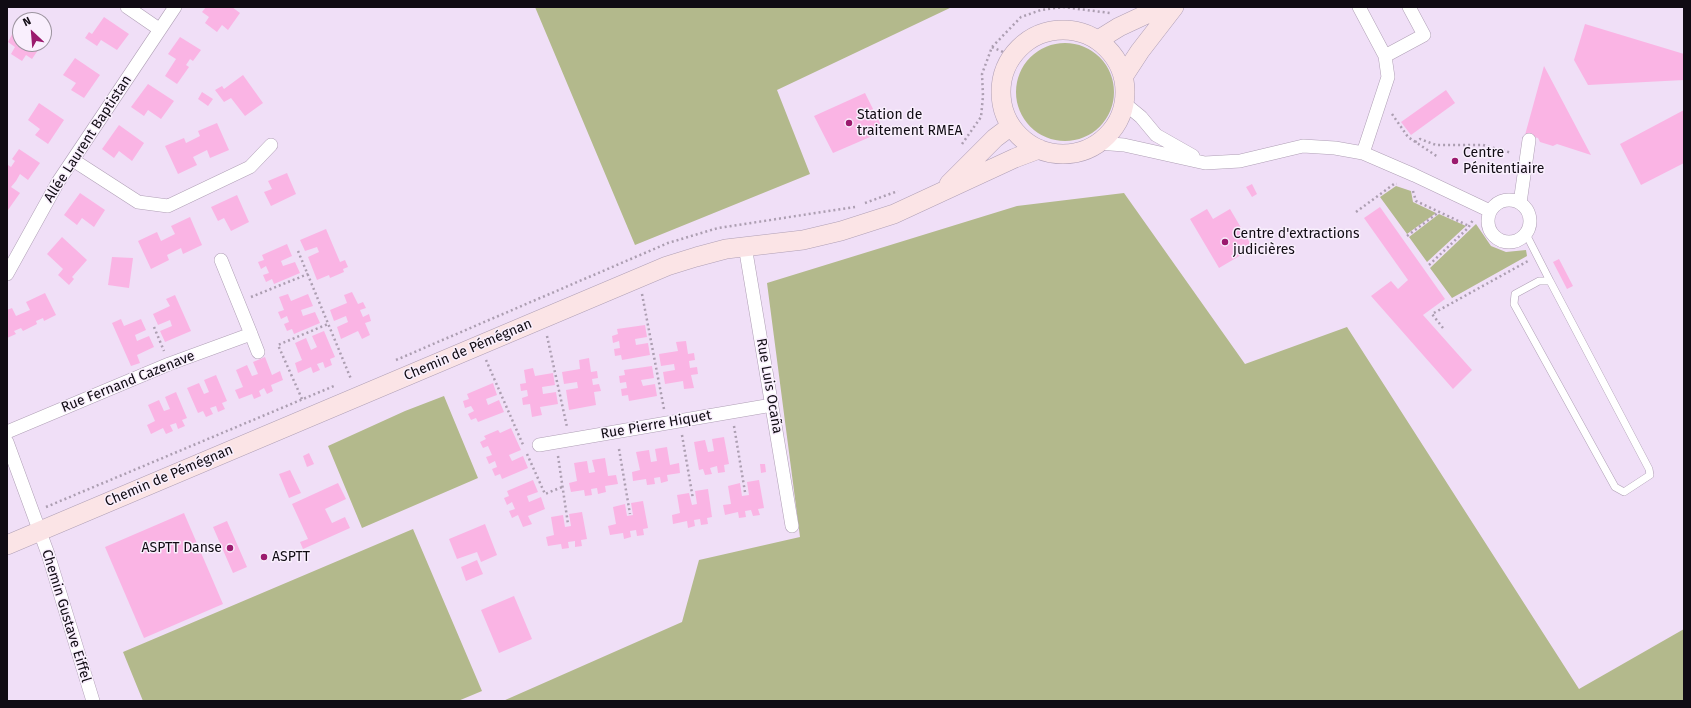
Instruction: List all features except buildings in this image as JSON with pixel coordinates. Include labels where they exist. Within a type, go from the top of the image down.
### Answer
[{"type":"street","points":[[127,7],[159,29]]},
{"type":"street","name":"Allée Laurent Baptistan","points":[[7,274],[58,182],[175,7]]},
{"type":"street","points":[[1098,40],[1119,27],[1162,7]]},
{"type":"street","points":[[1123,77],[1140,51],[1174,7]]},
{"type":"street","points":[[1359,7],[1385,56],[1388,77],[1363,153]]},
{"type":"street","points":[[1385,56],[1424,35],[1409,7]]},
{"type":"street","points":[[1052,30],[1076,31],[1098,40],[1114,56],[1123,77],[1124,103],[1115,126],[1098,143],[1079,152],[1059,154],[1039,149],[1023,140],[1010,126],[1003,109],[1000,91],[1004,72],[1012,56],[1030,39],[1052,30]]},
{"type":"street","points":[[1124,103],[1141,117],[1156,135],[1205,163]]},
{"type":"street","name":"Chemin de Pémégnan","points":[[940,193],[995,138],[1010,126]]},
{"type":"street","points":[[1520,203],[1529,140]]},
{"type":"street","points":[[1098,143],[1124,145],[1205,163],[1240,161],[1303,146],[1335,148],[1363,153],[1490,211]]},
{"type":"street","points":[[73,160],[138,202],[168,206],[250,167],[271,145]]},
{"type":"street","name":"Chemin de Pémégnan","points":[[7,545],[542,318],[696,256],[745,246],[803,240],[841,231],[894,214],[1015,158],[1039,149]]},
{"type":"street","points":[[1507,200],[1520,203],[1526,207],[1531,220],[1526,234],[1515,242],[1507,243],[1494,237],[1487,224],[1490,211],[1494,205],[1507,200]]},
{"type":"street","name":"Rue Luis Ocaña","points":[[745,246],[792,526]]},
{"type":"street","points":[[221,260],[258,352]]},
{"type":"street","name":"Rue Fernand Cazenave","points":[[7,432],[170,364],[251,334]]},
{"type":"street","name":"Rue Pierre Hiquet","points":[[539,445],[772,405]]},
{"type":"street","name":"Chemin Gustave Eiffel","points":[[7,442],[40,531],[92,701]]},
{"type":"lane","points":[[1526,234],[1649,469],[1650,475],[1624,492],[1614,488],[1514,304],[1515,294],[1539,281],[1550,281]]},
{"type":"path","points":[[981,117],[983,96],[982,74],[992,47],[1021,17],[1041,10],[1063,7],[1112,13]]},
{"type":"path","points":[[992,47],[1012,56]]},
{"type":"path","points":[[1381,99],[1408,137],[1438,157]]},
{"type":"path","points":[[1415,142],[1420,139],[1436,145],[1483,145],[1500,149],[1527,159]]},
{"type":"path","points":[[1356,212],[1394,184],[1401,185]]},
{"type":"path","points":[[1413,189],[1416,201],[1469,226]]},
{"type":"path","points":[[1407,236],[1439,212]]},
{"type":"path","points":[[1429,265],[1469,226],[1472,220]]},
{"type":"path","points":[[298,251],[351,379]]},
{"type":"path","points":[[1443,328],[1432,314],[1537,256]]},
{"type":"path","points":[[238,302],[308,274]]},
{"type":"path","points":[[639,278],[665,416]]},
{"type":"path","points":[[542,318],[568,432]]},
{"type":"path","points":[[302,399],[278,345],[328,324]]},
{"type":"path","points":[[154,327],[170,364]]},
{"type":"path","points":[[480,345],[515,429],[545,494],[562,487]]},
{"type":"path","points":[[732,412],[745,492]]},
{"type":"path","points":[[680,421],[693,499]]},
{"type":"path","points":[[556,442],[568,524]]},
{"type":"path","points":[[619,449],[630,514]]},
{"type":"green space","points":[[535,7],[952,7],[777,90],[810,174],[635,245]]},
{"type":"green space","points":[[1065,43],[1084,47],[1099,58],[1110,73],[1114,92],[1110,111],[1099,126],[1084,137],[1065,141],[1046,137],[1031,126],[1020,111],[1016,92],[1020,73],[1031,58],[1046,47]]},
{"type":"green space","points":[[1396,186],[1411,191],[1413,202],[1436,213],[1407,234],[1380,197]]},
{"type":"green space","points":[[1124,193],[1245,364],[1347,327],[1579,689],[1684,629],[1684,701],[503,701],[682,622],[699,560],[800,537],[767,283],[1017,206]]},
{"type":"green space","points":[[1439,214],[1466,226],[1427,262],[1409,237]]},
{"type":"green space","points":[[1476,224],[1491,246],[1506,252],[1526,250],[1527,256],[1452,298],[1430,268]]},
{"type":"green space","points":[[444,396],[478,478],[362,528],[328,446],[405,411]]},
{"type":"green space","points":[[413,529],[482,691],[458,701],[143,701],[123,652]]},
{"type":"place","name":"Station de traitement RMEA","points":[[849,123]]},
{"type":"place","name":"Centre Pénitentiaire","points":[[1455,161]]},
{"type":"place","name":"Centre d'extractions judicières","points":[[1225,242]]},
{"type":"place","name":"ASPTT Danse","points":[[230,548]]},
{"type":"place","name":"ASPTT","points":[[264,557]]}]
